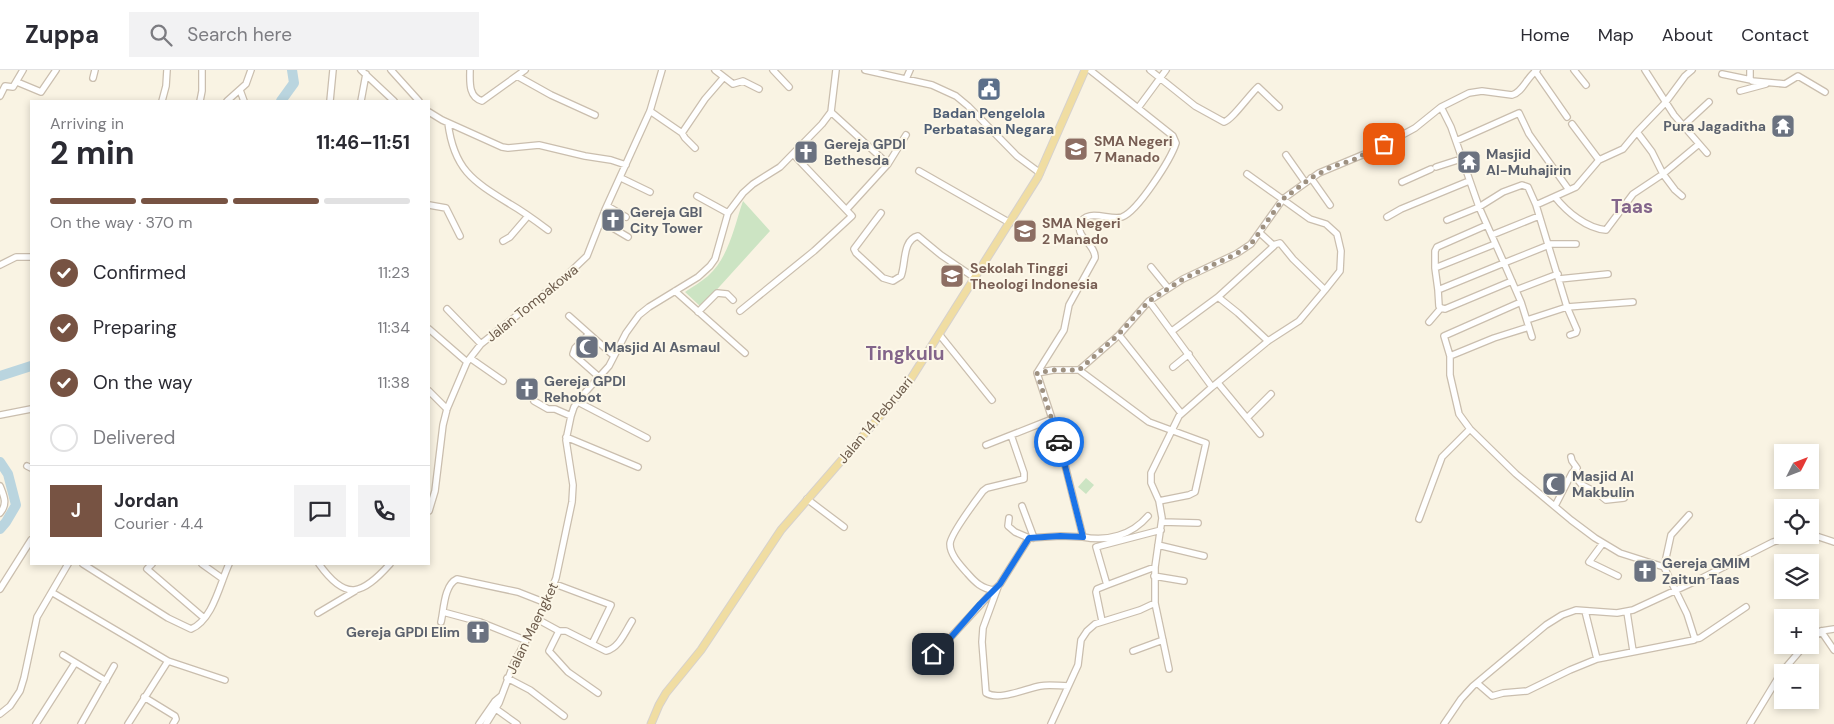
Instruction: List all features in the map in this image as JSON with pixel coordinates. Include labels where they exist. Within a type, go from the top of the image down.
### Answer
[{"type":"main road","name":"Jalan 14 Pebruari","points":[[651,724],[666,693],[701,650],[769,546],[806,499],[908,385],[1040,173],[1085,70]]},
{"type":"street","points":[[0,96],[4,86],[12,88],[23,70]]},
{"type":"street","points":[[17,82],[41,92],[56,70]]},
{"type":"street","points":[[93,78],[95,70]]},
{"type":"street","points":[[162,100],[166,86],[167,70]]},
{"type":"street","points":[[200,100],[202,70]]},
{"type":"street","points":[[228,100],[246,84],[251,70]]},
{"type":"street","points":[[330,100],[333,70]]},
{"type":"street","points":[[391,70],[418,100]]},
{"type":"street","points":[[470,70],[470,87],[474,96],[482,101],[525,70]]},
{"type":"street","name":"Jalan Tompakowa","points":[[430,508],[435,492],[440,440],[447,409],[468,360],[481,344],[582,262],[590,252],[607,206],[650,111],[662,70]]},
{"type":"street","points":[[716,70],[733,84],[743,81],[759,89]]},
{"type":"street","points":[[774,70],[789,87]]},
{"type":"street","points":[[836,70],[831,112],[888,164]]},
{"type":"street","points":[[865,70],[941,88],[956,96],[1017,156],[1040,173]]},
{"type":"street","points":[[906,79],[910,70]]},
{"type":"street","points":[[1037,373],[1064,330],[1068,307],[1095,258],[1092,248],[1080,232],[1081,222],[1090,216],[1116,218],[1128,213],[1146,195],[1176,144],[1173,136],[1090,70]]},
{"type":"street","points":[[1150,70],[1200,110],[1224,122],[1230,119],[1242,103],[1258,87],[1279,107]]},
{"type":"street","points":[[1138,108],[1166,70]]},
{"type":"street","points":[[1079,370],[1118,335],[1149,301],[1168,288],[1236,254],[1251,244],[1283,199],[1308,180],[1331,167],[1367,153],[1415,128],[1441,107],[1462,96],[1476,91],[1516,94],[1529,76],[1536,70],[1567,117]]},
{"type":"street","points":[[1574,70],[1586,84]]},
{"type":"street","points":[[1645,70],[1666,103],[1706,153]]},
{"type":"street","points":[[1536,205],[1569,190],[1582,181],[1599,160],[1620,152],[1666,103],[1685,76],[1692,70]]},
{"type":"street","points":[[1750,70],[1751,80]]},
{"type":"street","points":[[1722,74],[1768,83],[1785,84],[1798,76],[1802,70]]},
{"type":"street","points":[[364,72],[392,100]]},
{"type":"street","points":[[361,100],[364,72]]},
{"type":"street","points":[[517,76],[551,95],[595,115]]},
{"type":"street","points":[[1798,76],[1826,92]]},
{"type":"street","points":[[682,133],[724,77]]},
{"type":"street","points":[[1740,90],[1768,83]]},
{"type":"street","points":[[240,90],[244,100]]},
{"type":"street","points":[[1683,126],[1708,102]]},
{"type":"street","points":[[1441,107],[1456,141],[1479,206],[1521,302],[1532,336]]},
{"type":"street","points":[[650,111],[682,133],[695,148]]},
{"type":"street","name":"Jalan Maengket","points":[[486,724],[496,709],[507,678],[555,584],[573,491],[566,437],[571,416],[578,402],[600,377],[639,315],[698,277],[710,266],[720,243],[728,213],[735,202],[748,188],[776,170],[831,112]]},
{"type":"street","points":[[430,113],[448,123],[505,148],[539,145],[611,160],[626,166]]},
{"type":"street","points":[[1456,141],[1519,113],[1534,141],[1569,190]]},
{"type":"street","points":[[448,123],[454,150],[467,173],[482,187],[548,230]]},
{"type":"street","points":[[1572,124],[1599,160]]},
{"type":"street","points":[[1637,132],[1652,152],[1675,190],[1682,196]]},
{"type":"street","points":[[847,209],[888,164],[906,135]]},
{"type":"street","points":[[1555,197],[1566,211],[1572,215],[1606,230],[1633,194],[1664,174],[1699,144]]},
{"type":"street","points":[[740,312],[852,217],[847,209],[793,154]]},
{"type":"street","points":[[1286,155],[1330,206]]},
{"type":"street","points":[[1402,182],[1461,157]]},
{"type":"street","points":[[919,171],[1010,223]]},
{"type":"street","points":[[1169,668],[1155,603],[1154,576],[1162,522],[1159,501],[1150,476],[1170,431],[1181,413],[1268,342],[1298,321],[1338,275],[1341,263],[1337,234],[1323,223],[1310,219],[1247,174]]},
{"type":"street","points":[[621,178],[650,192]]},
{"type":"street","points":[[1387,217],[1401,209],[1469,181]]},
{"type":"street","points":[[1447,220],[1479,206],[1503,192],[1524,184],[1528,187],[1540,216],[1567,307],[1577,330],[1576,333],[1570,335]]},
{"type":"street","points":[[698,196],[728,213]]},
{"type":"street","points":[[430,205],[446,208],[460,236]]},
{"type":"street","points":[[607,206],[626,217]]},
{"type":"street","points":[[881,213],[854,249],[883,278],[893,282],[901,276],[909,242],[913,237],[918,236],[941,255],[975,278]]},
{"type":"street","points":[[503,241],[510,237],[528,216]]},
{"type":"street","points":[[1492,236],[1540,216]]},
{"type":"street","points":[[601,221],[628,237]]},
{"type":"street","points":[[1429,322],[1440,308],[1435,268],[1435,251],[1437,247],[1487,225]]},
{"type":"street","points":[[1260,233],[1274,246]]},
{"type":"street","points":[[1172,331],[1218,297],[1274,246],[1280,243],[1325,290]]},
{"type":"street","points":[[1435,268],[1495,244]]},
{"type":"street","points":[[1438,290],[1549,244],[1576,244]]},
{"type":"street","points":[[0,265],[16,257],[30,257]]},
{"type":"street","points":[[1151,266],[1168,288]]},
{"type":"street","points":[[1516,290],[1559,277],[1608,274]]},
{"type":"street","points":[[1440,308],[1445,309],[1512,281]]},
{"type":"street","points":[[675,291],[745,353]]},
{"type":"street","points":[[698,312],[718,293],[727,294],[733,300]]},
{"type":"street","points":[[1218,297],[1268,342]]},
{"type":"street","points":[[1149,301],[1191,358],[1260,434]]},
{"type":"street","points":[[1521,302],[1446,334],[1444,338],[1450,356],[1450,375],[1461,418],[1516,474],[1603,543],[1620,553],[1664,568]]},
{"type":"street","points":[[1527,320],[1567,307],[1633,302]]},
{"type":"street","points":[[446,309],[481,344]]},
{"type":"street","points":[[569,316],[614,356]]},
{"type":"street","points":[[1450,356],[1494,338],[1529,327]]},
{"type":"street","points":[[430,330],[468,360],[503,381]]},
{"type":"street","points":[[589,334],[575,348],[573,354],[600,377]]},
{"type":"street","points":[[939,334],[992,400]]},
{"type":"street","points":[[1118,335],[1181,413]]},
{"type":"street","points":[[1173,367],[1191,358]]},
{"type":"street","points":[[1037,373],[1053,370],[1079,370],[1154,424],[1206,444],[1195,492],[1159,501]]},
{"type":"street","points":[[1037,373],[1052,419],[1083,537]]},
{"type":"street","points":[[430,392],[447,409]]},
{"type":"street","points":[[1247,418],[1272,394]]},
{"type":"street","points":[[534,401],[548,409],[555,409],[571,416]]},
{"type":"street","points":[[578,402],[647,438]]},
{"type":"street","points":[[0,415],[30,409]]},
{"type":"street","points":[[986,445],[1052,419]]},
{"type":"street","points":[[1419,519],[1442,457],[1470,429]]},
{"type":"street","points":[[996,588],[979,585],[967,573],[952,553],[950,541],[985,489],[1024,479],[1024,473],[1011,435]]},
{"type":"street","points":[[566,437],[638,467]]},
{"type":"street","points":[[1571,457],[1576,466],[1577,479],[1580,484],[1596,492],[1606,500],[1624,498]]},
{"type":"street","points":[[1555,506],[1572,473],[1576,469]]},
{"type":"street","points":[[0,486],[6,500],[0,513]]},
{"type":"street","points":[[806,499],[844,527]]},
{"type":"street","points":[[1022,506],[1032,538]]},
{"type":"street","points":[[1689,515],[1671,534],[1664,568],[1687,614],[1695,638]]},
{"type":"street","points":[[1009,518],[1008,526],[1011,529],[1032,538],[1060,536],[1097,539],[1117,536],[1139,527],[1148,516]]},
{"type":"street","points":[[1162,522],[1198,523]]},
{"type":"street","points":[[1107,585],[1096,546],[1161,530]]},
{"type":"street","points":[[1819,537],[1834,542]]},
{"type":"street","points":[[933,654],[938,652],[996,588],[1032,538]]},
{"type":"street","points":[[0,590],[30,542]]},
{"type":"street","points":[[1444,724],[1464,695],[1479,685],[1549,622],[1570,611],[1627,612],[1675,591],[1774,542]]},
{"type":"street","points":[[1603,543],[1589,561],[1618,576]]},
{"type":"street","points":[[1158,545],[1204,556]]},
{"type":"street","points":[[0,714],[10,706],[20,691],[36,620],[67,565]]},
{"type":"street","points":[[85,565],[178,624],[193,628],[204,618],[214,604],[230,565]]},
{"type":"street","points":[[151,565],[147,569],[204,618]]},
{"type":"street","points":[[203,565],[223,579]]},
{"type":"street","points":[[320,565],[338,585],[344,589],[356,590]]},
{"type":"street","points":[[318,613],[356,590],[369,585],[389,565]]},
{"type":"street","points":[[1102,622],[1097,589],[1155,567]]},
{"type":"street","points":[[1154,576],[1184,581]]},
{"type":"street","points":[[441,622],[448,588],[452,581],[457,579],[518,592],[546,604]]},
{"type":"street","points":[[555,584],[611,605],[592,644]]},
{"type":"street","points":[[996,588],[983,628],[982,642],[986,693],[990,695],[1003,695],[1044,686],[1068,686]]},
{"type":"street","points":[[52,593],[168,661],[225,680]]},
{"type":"street","points":[[1051,724],[1078,663],[1081,637],[1090,627],[1155,603]]},
{"type":"street","points":[[1479,685],[1490,696],[1494,697],[1502,693],[1527,691],[1597,659],[1700,638],[1746,607]]},
{"type":"street","points":[[1585,611],[1597,659]]},
{"type":"street","points":[[443,612],[480,622],[526,640]]},
{"type":"street","points":[[1627,612],[1633,651]]},
{"type":"street","points":[[537,619],[605,651],[610,650],[620,641],[632,621]]},
{"type":"street","points":[[1834,629],[1821,632],[1834,650]]},
{"type":"street","points":[[559,631],[549,651],[563,668],[598,694]]},
{"type":"street","points":[[1133,651],[1163,640]]},
{"type":"street","points":[[1750,724],[1781,673],[1797,654]]},
{"type":"street","points":[[64,655],[106,681]]},
{"type":"street","points":[[128,724],[168,661]]},
{"type":"street","points":[[36,724],[75,663]]},
{"type":"street","points":[[81,724],[114,666]]},
{"type":"street","points":[[507,678],[530,690],[564,716]]},
{"type":"street","points":[[479,724],[495,701],[502,696]]},
{"type":"street","points":[[144,697],[175,716],[176,719],[173,724]]},
{"type":"street","points":[[496,709],[517,724]]},
{"type":"green space","points":[[743,201],[770,231],[701,307],[685,292],[708,276],[721,260],[730,241]]},
{"type":"green space","points":[[1086,478],[1094,485],[1086,494],[1078,487]]},
{"type":"waterway","points":[[282,100],[294,83],[292,70]]},
{"type":"waterway","points":[[0,376],[30,366]]},
{"type":"waterway","points":[[0,462],[8,474],[16,505],[0,529]]},
{"type":"way so far","points":[[1059,442],[1037,373],[1053,370],[1079,370],[1118,335],[1149,301],[1183,279],[1236,254],[1251,244],[1283,199],[1311,178],[1331,167],[1353,160],[1384,144]]},
{"type":"place","name":"Badan Pengelola Perbatasan Negara","points":[[989,89]]},
{"type":"place","name":"Pura Jagaditha","points":[[1783,126]]},
{"type":"place","name":"SMA Negeri 7 Manado","points":[[1076,149]]},
{"type":"place","name":"Gereja GPDI Bethesda","points":[[806,152]]},
{"type":"place","name":"Masjid Al-Muhajirin","points":[[1469,162]]},
{"type":"place","name":"Gereja GBI City Tower","points":[[613,220]]},
{"type":"place","name":"SMA Negeri 2 Manado","points":[[1025,231]]},
{"type":"place","name":"Sekolah Tinggi Theologi Indonesia","points":[[952,276]]},
{"type":"place","name":"Masjid Al Asmaul","points":[[587,347]]},
{"type":"place","name":"Gereja GPDI Rehobot","points":[[527,389]]},
{"type":"place","name":"Masjid Al Makbulin","points":[[1554,484]]},
{"type":"place","name":"Gereja GMIM Zaitun Taas","points":[[1645,571]]},
{"type":"place","name":"Gereja GPDI Elim","points":[[478,632]]},
{"type":"district","name":"Taas","points":[[1632,206]]},
{"type":"district","name":"Tingkulu","points":[[905,353]]},
{"type":"route","points":[[933,654],[938,652],[980,604],[998,587],[1029,538],[1083,537],[1059,442]]}]
